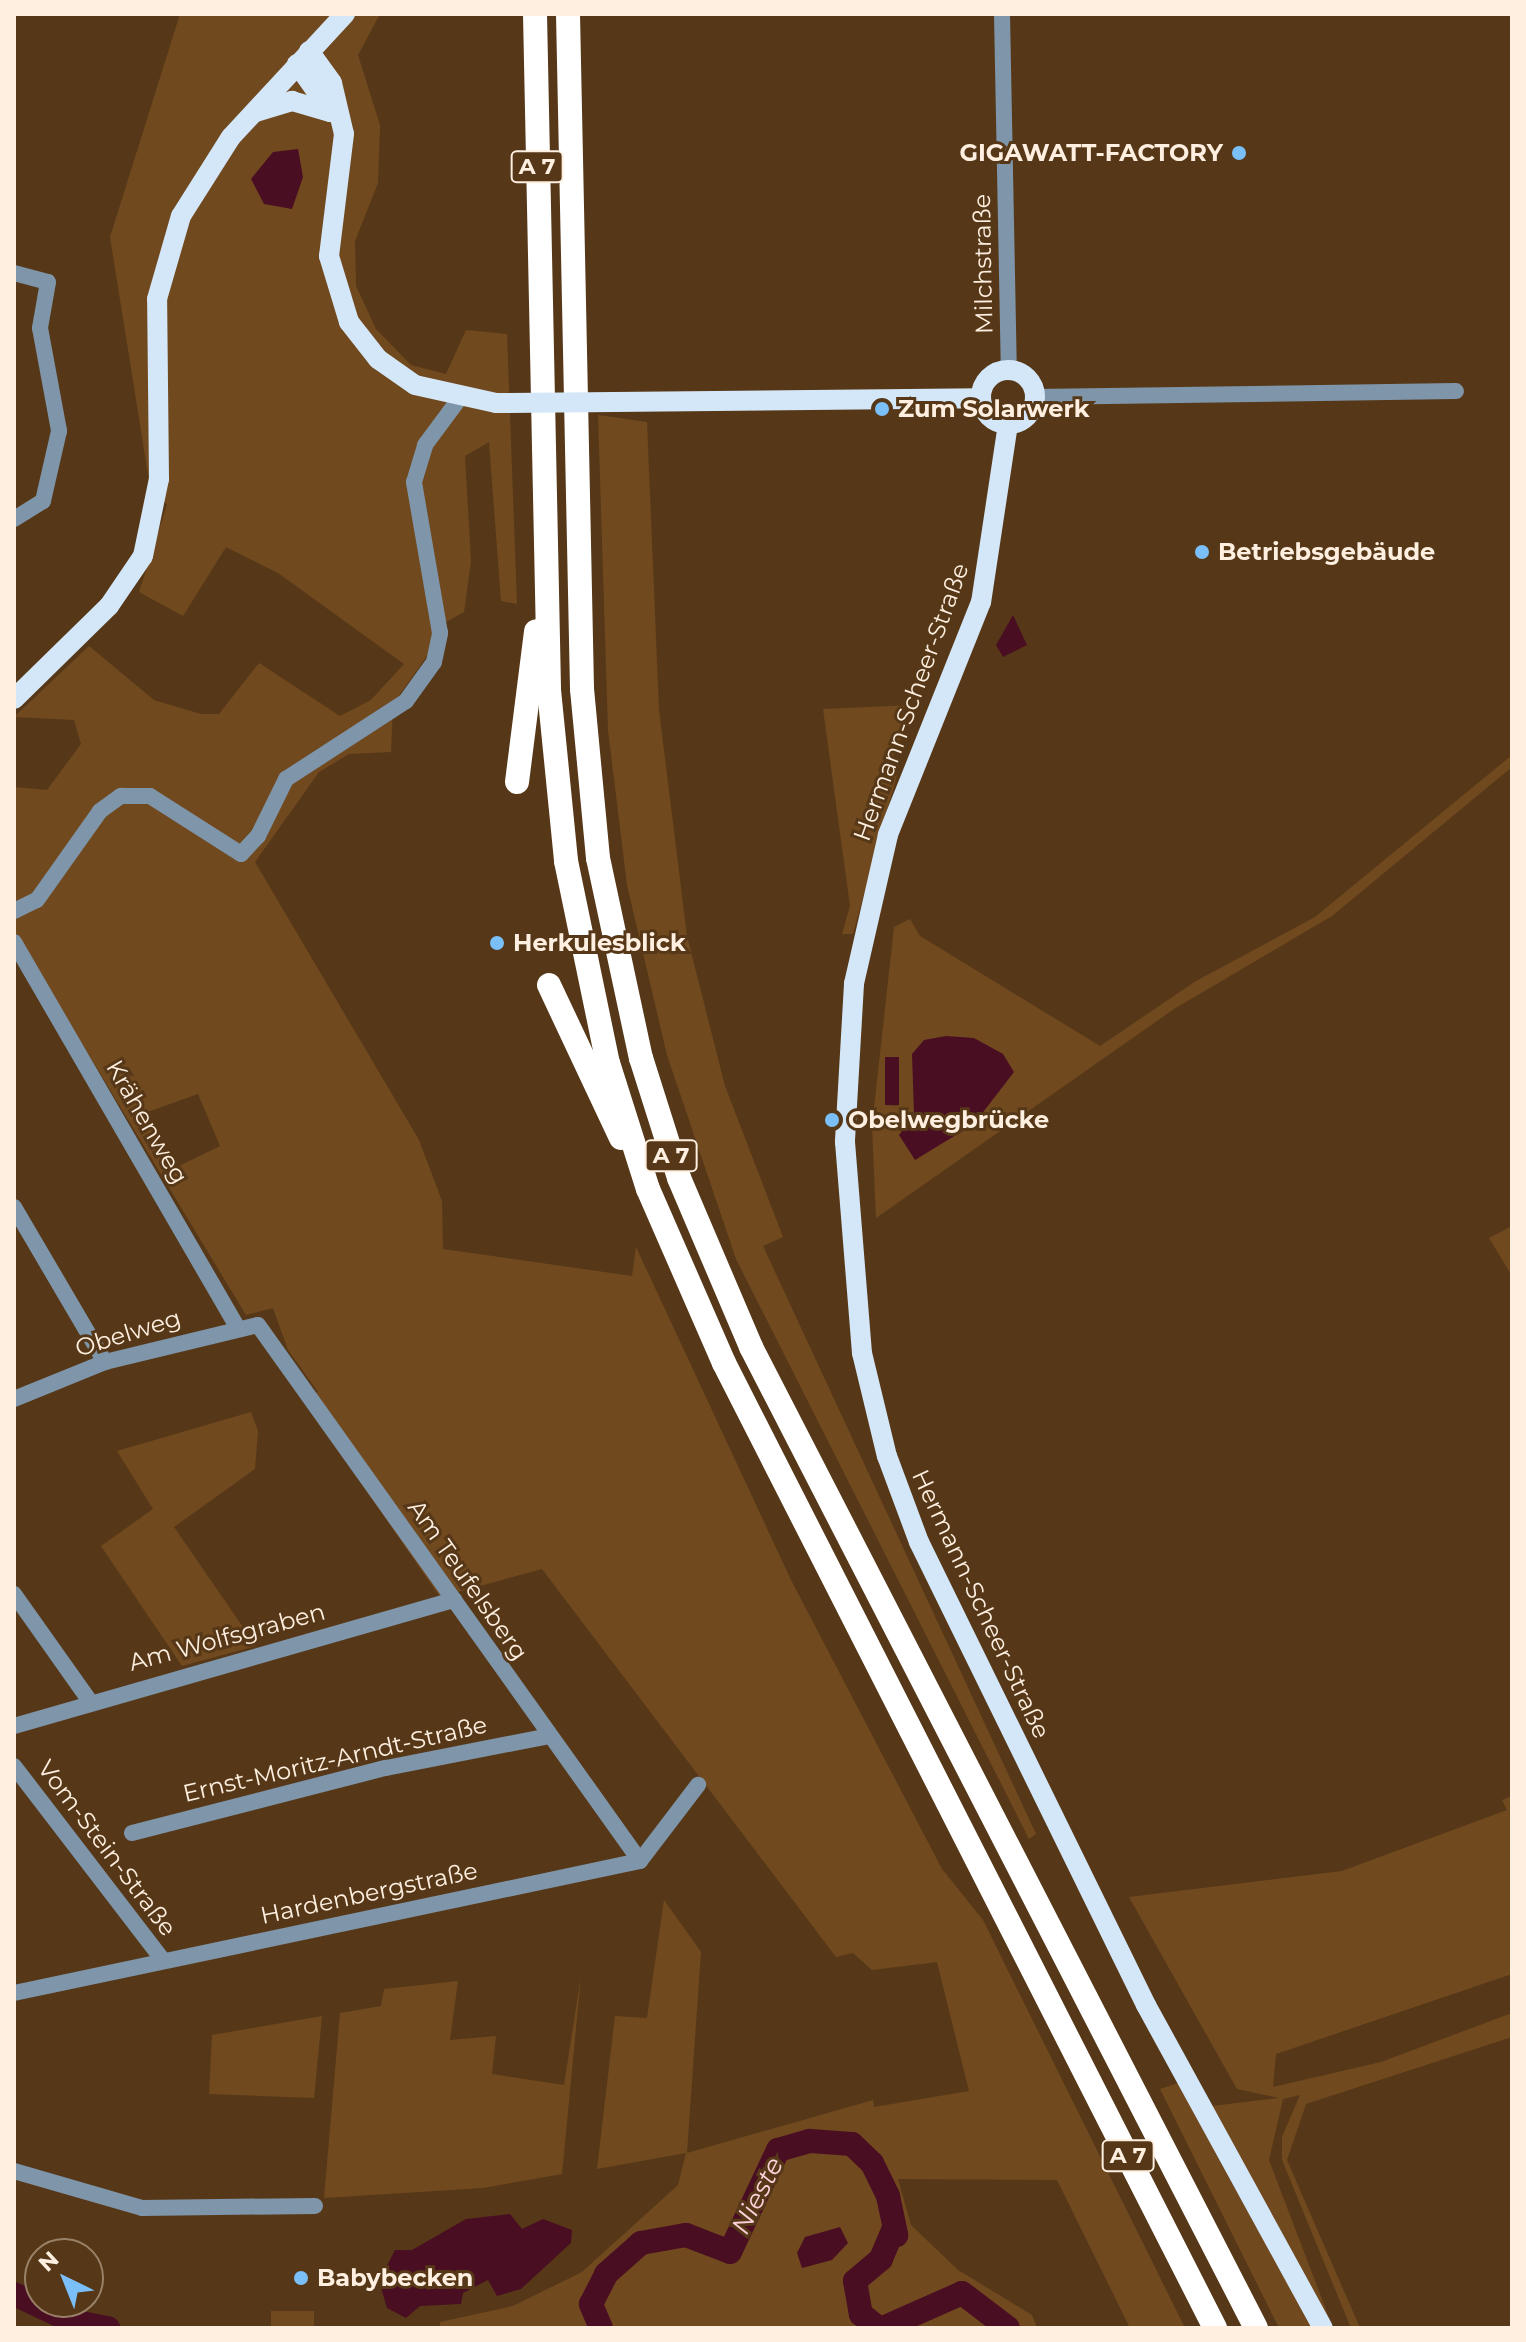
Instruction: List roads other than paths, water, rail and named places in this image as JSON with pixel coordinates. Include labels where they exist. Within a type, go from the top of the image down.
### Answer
[{"type":"highway","name":"A 7","points":[[535,14],[544,590],[576,918],[608,1063],[648,1189],[724,1363],[1215,2328]]},
{"type":"highway","name":"A 7","points":[[568,14],[583,704],[598,858],[641,1058],[679,1178],[751,1347],[1256,2328]]},
{"type":"highway","points":[[517,782],[544,590]]},
{"type":"highway","points":[[549,985],[648,1189]]},
{"type":"main road","points":[[14,699],[109,606],[143,556],[157,503],[164,259],[197,185],[246,120],[345,14]]},
{"type":"main road","points":[[303,58],[332,83],[345,165],[329,256],[343,310],[389,369],[459,399],[496,403],[981,398]]},
{"type":"main road","points":[[246,120],[292,101],[336,118]]},
{"type":"main road","points":[[1009,370],[1029,379],[1035,397],[1027,416],[1008,424],[989,416],[981,398],[988,378],[1009,370]]},
{"type":"main road","name":"Hermann-Scheer-Straße","points":[[1008,424],[981,602],[895,814],[854,984],[845,1142],[862,1353],[887,1456],[919,1542],[1146,2005],[1323,2328]]},
{"type":"street","name":"Milchstraße","points":[[1002,14],[1009,370]]},
{"type":"street","points":[[14,273],[48,282],[40,328],[59,431],[43,501],[14,519]]},
{"type":"street","points":[[1035,397],[1456,391]]},
{"type":"street","points":[[14,911],[37,900],[100,811],[121,796],[150,796],[241,854],[258,836],[286,779],[406,701],[434,662],[440,633],[414,482],[425,445],[459,399]]},
{"type":"street","name":"Krähenweg","points":[[14,942],[237,1327]]},
{"type":"street","points":[[14,1207],[105,1362]]},
{"type":"street","name":"Obelweg","points":[[14,1399],[105,1362],[237,1327],[258,1325]]},
{"type":"street","name":"Am Teufelsberg","points":[[258,1325],[640,1861]]},
{"type":"street","points":[[14,1594],[89,1700]]},
{"type":"street","name":"Am Wolfsgraben","points":[[14,1726],[89,1700],[454,1600]]},
{"type":"street","name":"Ernst-Moritz-Arndt-Straße","points":[[132,1833],[386,1768],[549,1736]]},
{"type":"street","name":"Vom-Stein-Straße","points":[[14,1766],[162,1959]]},
{"type":"street","points":[[640,1861],[698,1785]]},
{"type":"street","name":"Hardenbergstraße","points":[[14,1993],[162,1959],[640,1861]]},
{"type":"street","points":[[14,2171],[142,2208],[315,2206]]},
{"type":"waterway","name":"Nieste","points":[[601,2328],[591,2304],[606,2274],[641,2243],[686,2235],[730,2252],[778,2150],[810,2141],[852,2144],[872,2163],[888,2196],[896,2235],[894,2228],[881,2259],[855,2281],[861,2314],[878,2328]]},
{"type":"waterway","name":"Nieste","points":[[883,2328],[962,2293],[1008,2328]]},
{"type":"waterway","name":"Nieste","points":[[14,2294],[71,2321],[108,2328]]},
{"type":"place","name":"GIGAWATT-FACTORY","points":[[1239,153]]},
{"type":"place","name":"Zum Solarwerk","points":[[882,409]]},
{"type":"place","name":"Betriebsgebäude","points":[[1202,552]]},
{"type":"place","name":"Herkulesblick","points":[[497,943]]},
{"type":"place","name":"Obelwegbrücke","points":[[832,1120]]},
{"type":"place","name":"Babybecken","points":[[301,2278]]}]
